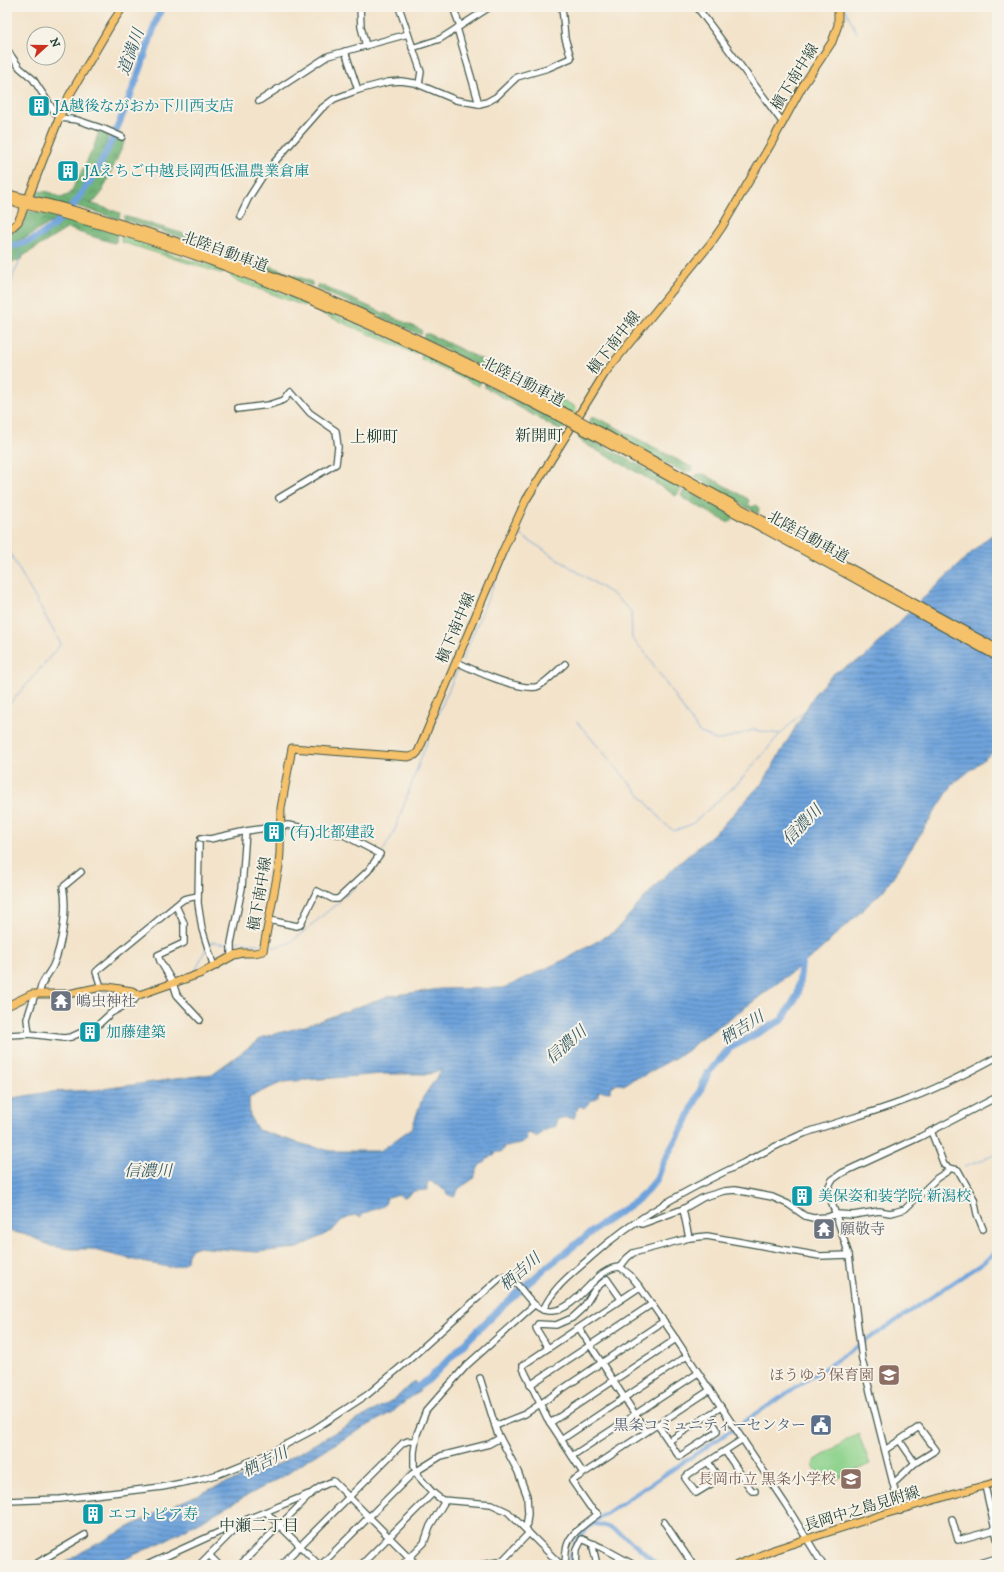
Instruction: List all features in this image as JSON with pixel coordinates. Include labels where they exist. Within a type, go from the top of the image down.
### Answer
[{"type":"highway","name":"北陸自動車道","points":[[7,194],[232,262],[331,300],[451,354],[754,519],[997,656]]},
{"type":"highway","name":"北陸自動車道","points":[[7,200],[55,209]]},
{"type":"highway","name":"北陸自動車道","points":[[754,519],[997,648]]},
{"type":"main road","points":[[29,196],[60,116],[72,90],[123,7]]},
{"type":"main road","name":"槇下南中線","points":[[140,996],[202,973],[237,954],[255,953],[263,950],[279,866],[282,801],[292,748],[408,757],[415,755],[420,748],[521,511],[543,472],[605,373],[718,234],[783,123],[806,80],[832,42],[838,25],[838,7]]},
{"type":"main road","points":[[7,232],[18,222],[24,208]]},
{"type":"main road","points":[[7,1006],[29,995],[68,994],[101,987],[132,991],[140,996]]},
{"type":"main road","name":"長岡中之島見附線","points":[[737,1565],[764,1553],[997,1482]]},
{"type":"street","points":[[360,7],[361,28],[366,46]]},
{"type":"street","points":[[399,7],[421,72],[419,84]]},
{"type":"street","points":[[453,7],[479,104]]},
{"type":"street","points":[[412,48],[440,39],[490,7]]},
{"type":"street","points":[[240,216],[248,199],[264,174],[318,113],[334,99],[358,90],[394,82],[409,82],[419,84],[456,100],[479,104],[496,97],[517,77],[548,68],[571,58],[565,38],[562,7]]},
{"type":"street","points":[[697,7],[783,123]]},
{"type":"street","points":[[258,101],[328,56],[408,34]]},
{"type":"street","points":[[7,50],[10,60],[33,79],[55,113],[61,118],[77,120],[122,137]]},
{"type":"street","points":[[345,51],[358,90]]},
{"type":"street","points":[[238,410],[284,400],[290,392],[294,394],[310,413],[336,431],[338,447],[336,464],[279,498]]},
{"type":"street","points":[[457,662],[512,684],[536,687],[542,684],[565,664]]},
{"type":"street","points":[[201,838],[210,839],[246,831],[288,825],[347,836],[380,854],[368,871],[338,899],[333,899],[317,891],[300,925],[297,926],[269,920]]},
{"type":"street","points":[[231,957],[231,943],[242,888],[246,831]]},
{"type":"street","points":[[199,844],[198,896],[202,929],[214,967]]},
{"type":"street","points":[[29,1034],[27,1019],[40,988],[52,967],[58,949],[66,904],[63,887],[81,872]]},
{"type":"street","points":[[101,987],[96,972],[99,969],[184,899],[198,896]]},
{"type":"street","points":[[176,906],[184,923],[184,943],[158,955],[179,998],[200,1020]]},
{"type":"street","points":[[7,1035],[29,1034],[64,1038],[71,1037],[98,1025],[111,1012],[140,996]]},
{"type":"street","points":[[543,1310],[550,1296],[558,1286],[602,1247],[637,1222],[710,1178],[786,1141],[917,1096],[997,1058]]},
{"type":"street","points":[[900,1511],[862,1360],[849,1255],[828,1190],[832,1180],[836,1176],[932,1131],[997,1097]]},
{"type":"street","points":[[932,1131],[944,1165],[958,1170],[974,1200],[977,1214],[983,1229]]},
{"type":"street","points":[[637,1222],[642,1224],[683,1210],[712,1194],[724,1190],[735,1190],[778,1199],[809,1217],[828,1217],[836,1214],[853,1215],[878,1211],[890,1213],[905,1209],[937,1178],[948,1171],[949,1168]]},
{"type":"street","points":[[683,1210],[690,1238]]},
{"type":"street","points":[[620,1267],[633,1253],[690,1238],[707,1236],[820,1256],[849,1255]]},
{"type":"street","points":[[7,1501],[60,1499],[162,1487],[219,1474],[266,1455],[313,1430],[353,1405],[406,1363],[501,1277],[512,1280],[533,1304],[543,1310],[553,1311],[571,1304],[582,1291],[599,1277],[614,1267],[620,1267],[630,1275],[640,1287],[664,1321],[743,1439],[808,1539],[823,1565]]},
{"type":"street","points":[[548,1348],[536,1328],[538,1324],[556,1324],[572,1318],[584,1308],[596,1288],[607,1279],[621,1299]]},
{"type":"street","points":[[583,1473],[550,1423],[522,1368],[523,1365],[640,1287]]},
{"type":"street","points":[[533,1304],[467,1365],[426,1411],[415,1442],[414,1458],[416,1472],[433,1493],[442,1500],[498,1506],[508,1512],[561,1565]]},
{"type":"street","points":[[530,1385],[652,1304]]},
{"type":"street","points":[[495,1426],[525,1414],[664,1321]]},
{"type":"street","points":[[579,1328],[646,1431]]},
{"type":"street","points":[[550,1423],[676,1339]]},
{"type":"street","points":[[561,1440],[687,1356]]},
{"type":"street","points":[[572,1456],[698,1373]]},
{"type":"street","points":[[480,1378],[495,1426],[518,1472],[527,1496],[528,1531],[499,1562]]},
{"type":"street","points":[[565,1565],[568,1541],[579,1529],[598,1514],[590,1507],[572,1481],[710,1390]]},
{"type":"street","points":[[669,1441],[721,1407]]},
{"type":"street","points":[[658,1424],[680,1456],[718,1431],[708,1416]]},
{"type":"street","points":[[885,1450],[920,1427],[936,1450],[916,1463],[893,1483]]},
{"type":"street","points":[[266,1512],[320,1565],[412,1474],[441,1456],[489,1444],[500,1438]]},
{"type":"street","points":[[708,1462],[719,1479],[696,1493],[685,1478],[708,1462],[743,1439]]},
{"type":"street","points":[[282,1565],[403,1443],[408,1441],[415,1442]]},
{"type":"street","points":[[900,1441],[916,1463]]},
{"type":"street","points":[[725,1451],[752,1491],[755,1491]]},
{"type":"street","points":[[240,1565],[313,1492],[333,1480],[417,1565]]},
{"type":"street","points":[[985,1486],[997,1538]]},
{"type":"street","points":[[200,1565],[243,1521],[313,1492]]},
{"type":"street","points":[[362,1565],[433,1493]]},
{"type":"street","points":[[402,1565],[424,1544],[430,1526],[445,1501]]},
{"type":"street","points":[[952,1519],[958,1540],[995,1530]]},
{"type":"street","points":[[664,1522],[693,1565]]},
{"type":"street","points":[[148,1565],[228,1528],[234,1530]]},
{"type":"street","points":[[34,1565],[86,1535]]},
{"type":"street","points":[[576,1565],[577,1549],[582,1539],[595,1544],[634,1565]]},
{"type":"street","points":[[595,1544],[594,1547],[598,1565]]},
{"type":"street","points":[[209,1555],[219,1565]]},
{"type":"street","points":[[974,1565],[997,1558]]},
{"type":"street","points":[[480,1565],[499,1562],[508,1565]]},
{"type":"green space","points":[[99,131],[108,135],[106,145],[94,174],[75,200],[67,207],[31,196],[36,191],[49,192],[61,198],[70,194],[93,149]]},
{"type":"green space","points":[[114,137],[125,141],[101,194],[95,201],[90,203],[120,213],[119,219],[76,206],[93,182]]},
{"type":"green space","points":[[27,211],[46,214],[58,218],[27,237],[7,245],[7,236],[24,224],[22,220]]},
{"type":"green space","points":[[124,216],[181,233],[230,250],[231,254],[188,239],[124,220]]},
{"type":"green space","points":[[64,219],[117,233],[116,242],[114,243],[68,228],[23,256],[22,259],[13,262],[7,260],[7,249],[38,238],[51,230]]},
{"type":"green space","points":[[121,236],[179,257],[225,270],[223,274],[122,242]]},
{"type":"green space","points":[[234,252],[312,282],[312,286],[234,256]]},
{"type":"green space","points":[[231,273],[310,304],[304,306],[235,280],[231,277]]},
{"type":"green space","points":[[318,284],[422,330],[421,335],[316,288]]},
{"type":"green space","points":[[314,306],[419,351],[415,354],[318,312],[314,309]]},
{"type":"green space","points":[[425,334],[429,334],[483,360],[481,367],[423,338]]},
{"type":"green space","points":[[422,353],[480,381],[479,386],[421,359]]},
{"type":"green space","points":[[490,364],[574,406],[576,410],[574,415],[486,369],[486,365]]},
{"type":"green space","points":[[485,383],[567,426],[563,430],[557,429],[485,388]]},
{"type":"green space","points":[[595,417],[693,468],[691,472],[689,471],[686,473],[641,451],[588,422],[591,418]]},
{"type":"green space","points":[[579,433],[682,488],[676,496],[642,475],[587,445],[579,439]]},
{"type":"green space","points":[[697,474],[704,474],[748,499],[748,504],[752,507],[756,505],[759,508],[758,514],[695,477]]},
{"type":"green space","points":[[685,489],[735,517],[730,522],[727,522],[683,498],[681,495]]},
{"type":"green space","points":[[858,1433],[870,1464],[825,1484],[813,1466],[814,1461]]},
{"type":"water","name":"信濃川","points":[[997,531],[997,749],[953,784],[885,889],[818,952],[754,1001],[694,1044],[690,1049],[643,1076],[635,1078],[624,1085],[618,1084],[612,1086],[610,1092],[598,1092],[598,1097],[592,1100],[584,1108],[581,1106],[578,1107],[574,1118],[558,1119],[556,1121],[556,1126],[543,1131],[537,1138],[528,1133],[526,1138],[527,1140],[521,1144],[504,1147],[501,1152],[497,1152],[479,1166],[473,1179],[458,1189],[454,1197],[447,1194],[446,1191],[430,1181],[427,1184],[427,1190],[414,1191],[403,1198],[400,1195],[387,1197],[385,1205],[360,1217],[354,1215],[341,1221],[333,1230],[298,1248],[256,1252],[197,1247],[191,1249],[188,1254],[187,1261],[179,1266],[169,1267],[90,1249],[71,1249],[51,1246],[30,1236],[7,1230],[7,1099],[49,1092],[95,1090],[212,1074],[263,1037],[305,1026],[388,996],[440,989],[504,988],[570,957],[615,931],[658,883],[719,829],[764,781],[816,692],[834,673],[864,658],[920,601],[984,541]],"holes":[[[442,1069],[422,1099],[412,1128],[380,1151],[331,1151],[302,1144],[258,1130],[250,1117],[249,1097],[283,1082],[381,1074],[429,1074]]]},
{"type":"water","points":[[414,1381],[420,1390],[392,1412],[308,1459],[287,1474],[162,1542],[112,1565],[62,1565],[82,1552],[152,1515],[211,1489],[281,1463],[396,1398]]},
{"type":"waterway","name":"道満川","points":[[7,247],[33,240],[55,224],[72,207],[87,186],[112,140],[140,70],[162,7]]},
{"type":"waterway","points":[[844,7],[857,33]]},
{"type":"waterway","points":[[7,300],[14,273],[18,266],[22,243]]},
{"type":"waterway","points":[[516,532],[615,596],[631,611],[632,639],[644,651],[699,732],[716,740],[722,740],[753,730],[780,734],[807,708]]},
{"type":"waterway","points":[[462,661],[511,542]]},
{"type":"waterway","points":[[7,548],[61,644],[7,707]]},
{"type":"waterway","points":[[382,853],[394,832],[432,728],[459,666]]},
{"type":"waterway","points":[[577,722],[665,824],[674,831],[692,824],[739,782],[780,734]]},
{"type":"waterway","points":[[371,873],[377,863]]},
{"type":"waterway","points":[[344,897],[368,876]]},
{"type":"waterway","points":[[267,946],[275,947],[290,943],[340,901]]},
{"type":"waterway","points":[[234,944],[238,941],[262,945]]},
{"type":"waterway","points":[[209,944],[213,942],[229,944]]},
{"type":"waterway","points":[[192,973],[196,970],[206,948]]},
{"type":"waterway","name":"栖吉川","points":[[410,1392],[428,1380],[497,1311],[548,1266],[602,1224],[635,1202],[647,1191],[657,1179],[663,1163],[688,1118],[708,1073],[730,1048],[782,1020],[798,994],[802,957]]},
{"type":"waterway","points":[[35,999],[75,997],[100,991],[119,992]]},
{"type":"waterway","points":[[7,1011],[30,1000]]},
{"type":"waterway","points":[[964,1167],[997,1154]]},
{"type":"waterway","points":[[571,1565],[571,1557],[575,1544],[582,1534],[598,1519],[984,1262],[997,1251]]},
{"type":"waterway","points":[[594,1524],[611,1528],[620,1533],[658,1565]]},
{"type":"place","name":"JA越後ながおか下川西支店","points":[[39,106]]},
{"type":"place","name":"JAえちご中越長岡西低温農業倉庫","points":[[68,171]]},
{"type":"place","name":"(有)北都建設","points":[[274,832]]},
{"type":"place","name":"嶋虫神社","points":[[61,1001]]},
{"type":"place","name":"加藤建築","points":[[90,1032]]},
{"type":"place","name":"美保姿和装学院 新潟校","points":[[802,1196]]},
{"type":"place","name":"願敬寺","points":[[824,1229]]},
{"type":"place","name":"ほうゆう保育園","points":[[889,1375]]},
{"type":"place","name":"黒条コミュニティーセンター","points":[[821,1425]]},
{"type":"place","name":"長岡市立 黒条小学校","points":[[851,1479]]},
{"type":"place","name":"エコトピア寿","points":[[93,1514]]},
{"type":"district","name":"新開町","points":[[539,436]]},
{"type":"district","name":"上柳町","points":[[374,437]]},
{"type":"district","name":"中瀬二丁目","points":[[259,1526]]}]
